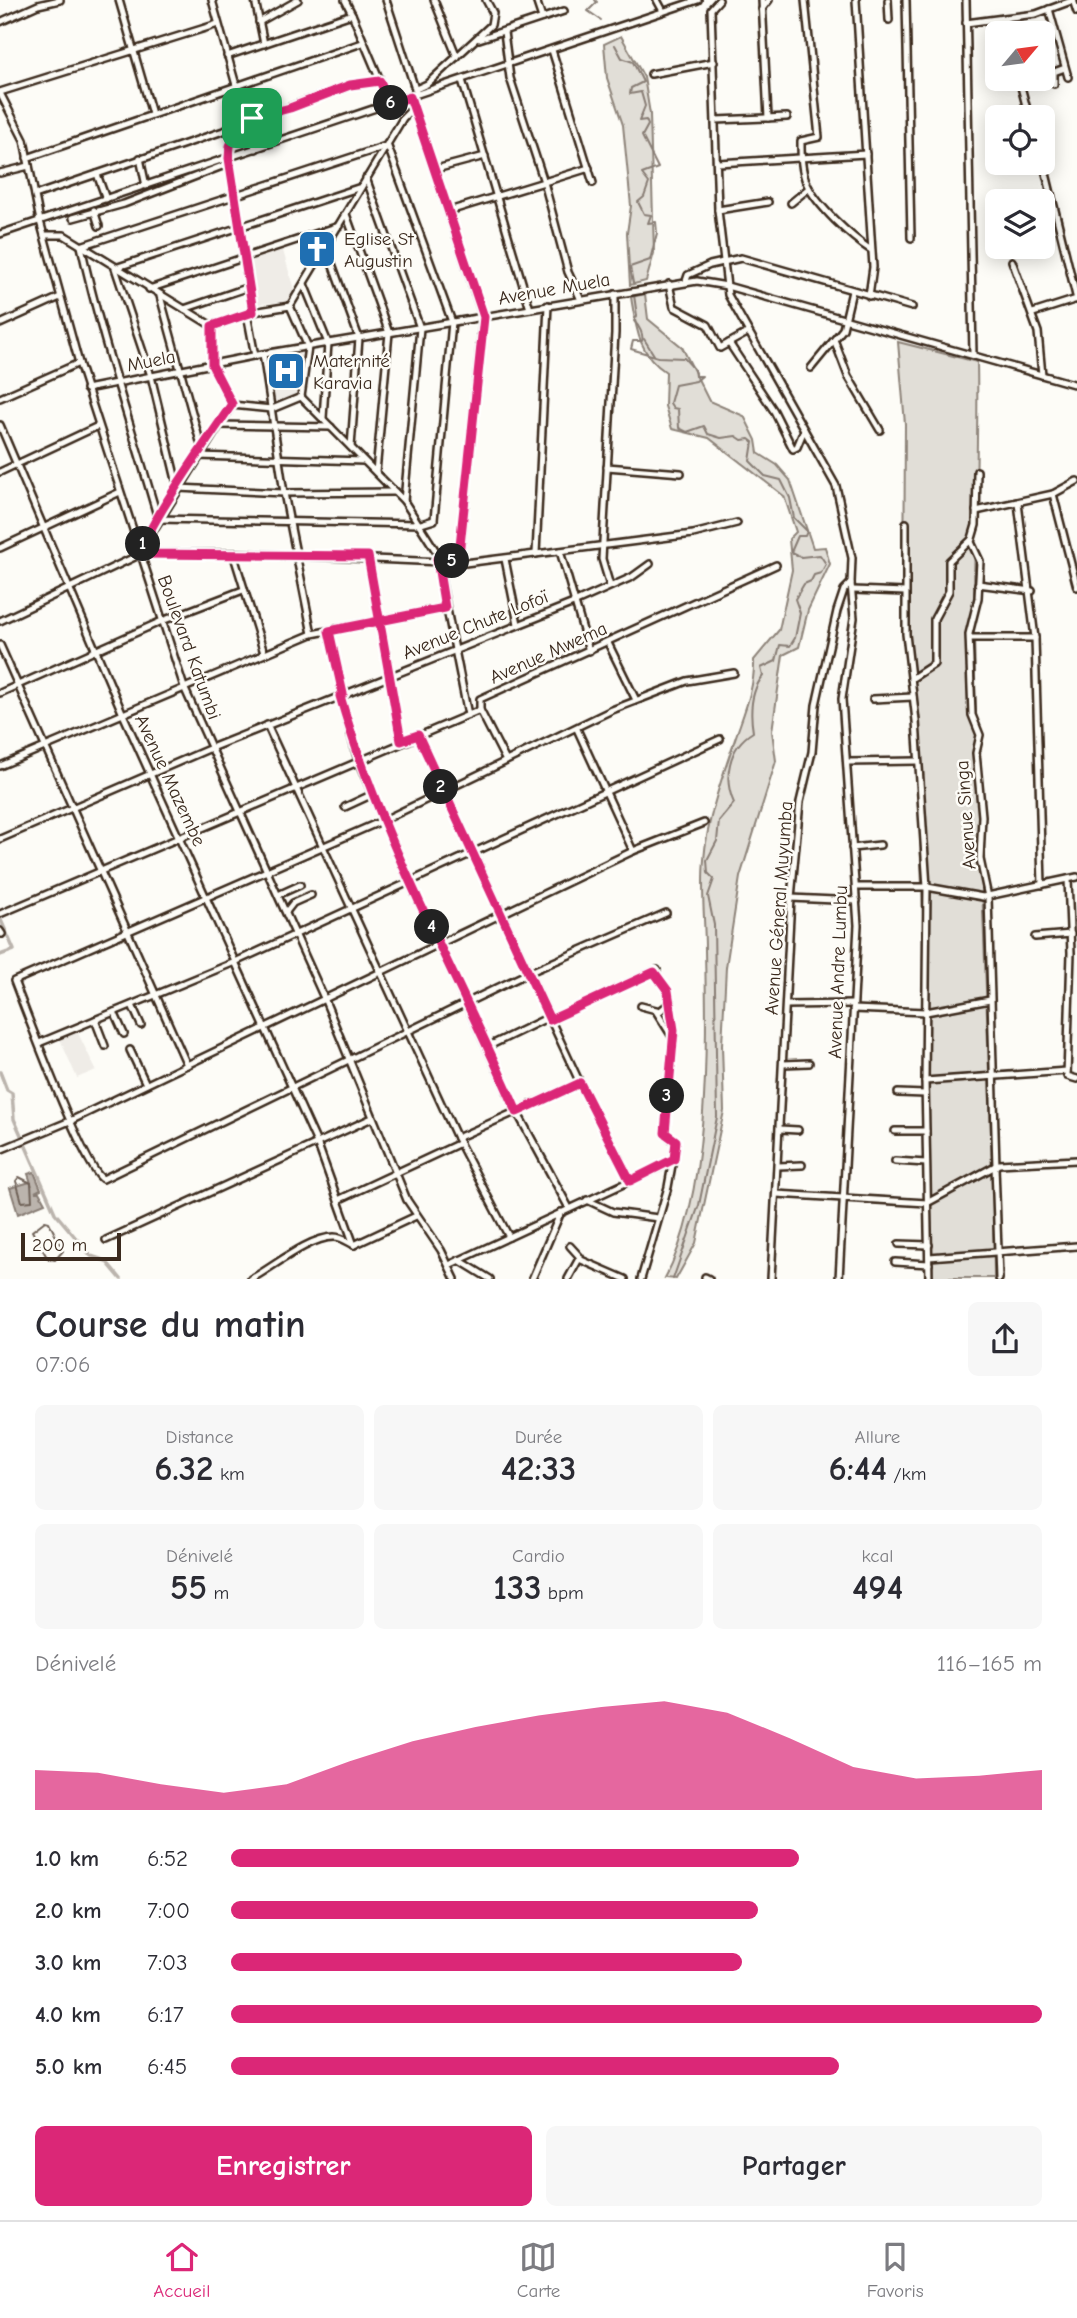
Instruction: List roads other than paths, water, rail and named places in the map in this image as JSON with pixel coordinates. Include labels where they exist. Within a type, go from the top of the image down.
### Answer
[{"type":"street","points":[[0,22],[38,5],[61,0]]},
{"type":"street","points":[[119,0],[152,114]]},
{"type":"street","points":[[212,0],[243,121],[256,149]]},
{"type":"street","points":[[255,0],[264,44]]},
{"type":"street","points":[[259,22],[298,0]]},
{"type":"street","points":[[345,0],[390,104]]},
{"type":"street","points":[[386,0],[416,92]]},
{"type":"street","points":[[434,0],[457,57]]},
{"type":"street","points":[[73,218],[138,198],[256,149],[410,97],[476,40],[493,19],[486,0]]},
{"type":"street","points":[[536,0],[542,18]]},
{"type":"street","points":[[657,0],[663,11]]},
{"type":"street","points":[[416,92],[462,80],[698,0]]},
{"type":"street","name":"Avenue Géneral Muyumba","points":[[719,0],[711,9],[718,211],[728,295],[747,333],[838,490],[852,558],[852,587],[844,590],[837,610],[816,705],[812,752],[800,802],[791,898],[771,1279]]},
{"type":"street","points":[[762,0],[768,118]]},
{"type":"street","points":[[762,9],[769,0]]},
{"type":"street","points":[[805,0],[820,136],[802,140],[801,156],[809,188],[838,222],[871,250]]},
{"type":"street","points":[[856,0],[871,250],[869,296]]},
{"type":"street","points":[[888,0],[889,20]]},
{"type":"street","points":[[906,0],[911,238]]},
{"type":"street","points":[[966,0],[972,176],[973,354]]},
{"type":"street","points":[[966,23],[1049,9],[1073,0],[1077,12]]},
{"type":"street","points":[[1049,9],[1068,77]]},
{"type":"street","points":[[476,40],[564,11]]},
{"type":"street","points":[[227,56],[352,14]]},
{"type":"street","points":[[0,92],[133,48],[218,24]]},
{"type":"street","points":[[504,32],[508,64],[568,272],[581,299]]},
{"type":"street","points":[[27,158],[362,43]]},
{"type":"street","points":[[552,50],[593,183]]},
{"type":"street","points":[[651,74],[714,62]]},
{"type":"street","points":[[1055,72],[1065,68]]},
{"type":"street","points":[[462,80],[530,309]]},
{"type":"street","points":[[35,195],[350,85],[380,81]]},
{"type":"street","name":"Boulevard Katumbi","points":[[0,92],[3,103],[21,133],[40,221],[86,389],[184,687],[324,998],[396,1174],[416,1216],[456,1279]]},
{"type":"street","points":[[410,97],[484,317],[462,531],[459,555],[455,560]]},
{"type":"street","points":[[212,326],[250,313],[290,306],[386,145],[403,118],[414,108]]},
{"type":"street","points":[[716,120],[787,117]]},
{"type":"street","points":[[243,121],[230,146],[230,161],[245,255],[255,356]]},
{"type":"street","points":[[81,246],[386,145]]},
{"type":"street","points":[[158,519],[421,524],[434,520],[452,322],[386,145]]},
{"type":"street","points":[[718,163],[866,154]]},
{"type":"street","points":[[436,169],[485,156]]},
{"type":"street","points":[[140,158],[146,186]]},
{"type":"street","points":[[0,234],[230,161]]},
{"type":"street","points":[[0,173],[29,166]]},
{"type":"street","points":[[449,211],[589,168]]},
{"type":"street","points":[[97,174],[106,199]]},
{"type":"street","points":[[1033,313],[1077,299],[1046,175]]},
{"type":"street","points":[[366,178],[420,328],[404,501]]},
{"type":"street","points":[[115,268],[361,187]]},
{"type":"street","points":[[791,203],[809,188]]},
{"type":"street","points":[[136,189],[138,198]]},
{"type":"street","points":[[718,211],[768,202]]},
{"type":"street","points":[[92,203],[99,226]]},
{"type":"street","points":[[346,214],[389,333],[376,472]]},
{"type":"street","points":[[149,289],[339,226]]},
{"type":"street","points":[[44,235],[64,235],[212,326]]},
{"type":"street","points":[[81,246],[94,307],[119,382],[158,519]]},
{"type":"street","points":[[326,247],[359,338],[351,447]]},
{"type":"street","points":[[686,282],[688,275],[695,271],[725,261],[746,259],[764,267],[912,307]]},
{"type":"street","points":[[1012,261],[1033,313],[1041,348],[1042,375]]},
{"type":"street","points":[[115,268],[151,376],[178,488]]},
{"type":"street","name":"Avenue Muela","points":[[263,354],[686,282],[727,286],[846,319]]},
{"type":"street","points":[[304,284],[328,343],[323,418]]},
{"type":"street","points":[[669,284],[674,307],[708,325],[720,348],[747,333]]},
{"type":"street","points":[[184,309],[249,287]]},
{"type":"street","points":[[811,368],[835,342],[846,319],[852,291]]},
{"type":"street","points":[[610,586],[602,559],[615,294]]},
{"type":"street","points":[[160,296],[202,449]]},
{"type":"street","points":[[0,324],[60,297]]},
{"type":"street","points":[[536,554],[548,305]]},
{"type":"street","points":[[290,306],[308,347],[301,397]]},
{"type":"street","points":[[846,319],[1077,385]]},
{"type":"street","points":[[212,326],[212,365],[232,404]]},
{"type":"street","points":[[835,342],[848,376],[880,430]]},
{"type":"street","points":[[729,343],[774,411],[793,449],[797,447],[804,430]]},
{"type":"street","points":[[263,354],[284,493],[312,634]]},
{"type":"street","name":"Muela","points":[[86,389],[263,354]]},
{"type":"street","points":[[0,398],[79,363]]},
{"type":"street","points":[[301,397],[404,501],[421,524],[439,559],[445,608],[467,715]]},
{"type":"street","points":[[232,404],[272,408],[301,397]]},
{"type":"street","points":[[141,554],[142,546],[158,519],[232,404]]},
{"type":"street","name":"Avenue Mazembe","points":[[0,425],[122,712],[293,1087],[355,1245]]},
{"type":"street","points":[[218,425],[331,428]]},
{"type":"street","points":[[0,472],[98,426]]},
{"type":"street","points":[[198,456],[364,461]]},
{"type":"street","points":[[607,467],[681,473]]},
{"type":"street","name":"Avenue Singa","points":[[977,471],[976,512],[971,540],[980,561],[977,605],[969,629],[972,715],[980,736],[976,753],[982,816],[980,859],[988,897],[991,1075],[999,1279]]},
{"type":"street","points":[[976,512],[1053,494],[1077,481]]},
{"type":"street","points":[[178,488],[284,493],[395,492]]},
{"type":"street","points":[[0,548],[120,492]]},
{"type":"street","points":[[1053,494],[1076,583]]},
{"type":"street","points":[[1018,503],[1032,591],[1035,638],[1042,885]]},
{"type":"street","points":[[0,621],[141,554],[368,556],[455,560],[465,563],[693,534],[737,523]]},
{"type":"street","points":[[906,523],[905,592],[927,887],[925,1094],[929,1279]]},
{"type":"street","points":[[911,679],[934,664],[934,619],[949,591],[949,561],[971,540]]},
{"type":"street","points":[[560,551],[589,651]]},
{"type":"street","points":[[233,553],[264,653]]},
{"type":"street","points":[[368,556],[401,741]]},
{"type":"street","points":[[505,559],[518,624]]},
{"type":"street","name":"Avenue Chute Lofoï","points":[[0,839],[211,748],[576,602],[650,564]]},
{"type":"street","name":"Avenue Mwema","points":[[505,759],[480,710],[478,702],[483,697],[608,643],[776,565]]},
{"type":"street","points":[[978,584],[1032,591]]},
{"type":"street","points":[[852,587],[905,592]]},
{"type":"street","name":"Avenue Andre Lumbu","points":[[839,1279],[845,1198],[857,901],[842,699],[854,618],[852,587]]},
{"type":"street","points":[[0,693],[162,621],[243,590]]},
{"type":"street","points":[[0,766],[122,712],[312,634],[445,608]]},
{"type":"street","points":[[329,631],[358,760],[410,883],[468,1002],[517,1112],[569,1208]]},
{"type":"street","points":[[971,638],[1035,638]]},
{"type":"street","points":[[608,643],[636,700]]},
{"type":"street","points":[[0,645],[71,810],[187,1065]]},
{"type":"street","points":[[830,649],[848,650]]},
{"type":"street","points":[[666,913],[528,973],[350,1062],[104,1178],[99,1177],[70,1121],[15,981],[268,873],[384,820],[505,759],[577,729],[636,700],[698,678],[734,673]]},
{"type":"street","points":[[873,699],[914,697]]},
{"type":"street","points":[[0,914],[401,741],[480,710]]},
{"type":"street","points":[[267,725],[458,1140],[509,1237]]},
{"type":"street","points":[[577,729],[633,851]]},
{"type":"street","points":[[418,735],[580,1083],[630,1181]]},
{"type":"street","points":[[40,1043],[235,962],[410,883],[606,789],[720,739]]},
{"type":"street","points":[[848,762],[918,761]]},
{"type":"street","points":[[345,807],[373,794]]},
{"type":"street","points":[[0,1150],[70,1121],[633,851],[704,823]]},
{"type":"street","points":[[852,848],[880,845]]},
{"type":"street","points":[[857,887],[927,887],[988,897],[1077,877]]},
{"type":"street","points":[[1068,879],[1071,934],[1067,1071],[1069,1079],[1077,1079]]},
{"type":"street","points":[[278,895],[300,885]]},
{"type":"street","points":[[286,912],[293,903],[311,895]]},
{"type":"street","points":[[791,898],[857,901]]},
{"type":"street","points":[[1035,937],[1071,934]]},
{"type":"street","points":[[488,1046],[656,971],[666,988],[673,1038],[665,1133],[676,1143],[659,1218],[641,1279]]},
{"type":"street","points":[[786,1004],[926,1012],[990,1000]]},
{"type":"street","points":[[656,1012],[663,1010],[669,1003]]},
{"type":"street","points":[[132,1005],[141,1026]]},
{"type":"street","points":[[641,1006],[656,1012],[673,1038]]},
{"type":"street","points":[[114,1012],[124,1034]]},
{"type":"street","points":[[95,1020],[106,1046]]},
{"type":"street","points":[[130,1050],[146,1084]]},
{"type":"street","points":[[783,1064],[809,1063]]},
{"type":"street","points":[[925,1081],[1067,1071]]},
{"type":"street","points":[[338,1200],[580,1083]]},
{"type":"street","points":[[898,1093],[925,1094]]},
{"type":"street","points":[[106,1240],[372,1118]]},
{"type":"street","points":[[780,1129],[799,1130]]},
{"type":"street","points":[[895,1131],[926,1131]]},
{"type":"street","points":[[776,1194],[927,1203],[996,1166],[1077,1160]]},
{"type":"street","points":[[449,1265],[673,1161]]},
{"type":"street","points":[[895,1161],[926,1163]]},
{"type":"street","points":[[778,1166],[802,1166]]},
{"type":"street","points":[[587,1200],[613,1212],[659,1218]]},
{"type":"street","points":[[532,1279],[561,1212]]},
{"type":"street","points":[[251,1279],[278,1264],[290,1252],[326,1238],[339,1238],[355,1245],[416,1216]]},
{"type":"street","points":[[899,1244],[929,1245]]},
{"type":"street","points":[[568,1279],[579,1259],[579,1255],[570,1246]]},
{"type":"street","points":[[895,1262],[1077,1246]]},
{"type":"street","points":[[579,1259],[625,1279]]},
{"type":"street","points":[[459,1260],[490,1279]]},
{"type":"water","points":[[34,1172],[41,1189],[35,1192],[39,1192],[45,1203],[18,1214],[10,1188],[30,1182],[32,1186],[28,1174]]},
{"type":"waterway","points":[[595,0],[597,2],[588,11],[601,20]]},
{"type":"waterway","points":[[615,45],[622,58],[633,62],[643,82],[631,88],[630,94],[641,92],[645,106],[639,121],[646,120],[648,125],[642,136],[658,168],[642,174],[649,183],[644,197],[638,202],[644,214],[651,215],[648,223],[656,222],[657,233],[650,260],[630,267],[633,283]]},
{"type":"waterway","points":[[634,295],[637,316],[634,321],[641,331],[642,341],[633,341],[631,349],[658,357],[684,358],[694,369],[695,376],[702,376],[696,381],[675,385],[670,403],[673,408],[678,409],[679,428],[687,432],[704,426],[708,434],[721,438],[736,436],[753,442],[750,461],[765,476],[781,480],[790,498],[794,518],[807,531],[805,536],[798,536],[791,552],[801,557],[820,555],[826,564],[821,573],[814,575],[811,581],[804,584],[795,599],[800,613],[795,638],[790,646],[780,645],[776,661],[761,668],[763,676],[752,703],[753,732],[738,746],[730,764],[729,784],[734,803],[719,821],[717,841],[707,860],[708,873],[714,879],[708,896],[714,925],[717,1117],[699,1205],[673,1279]]},
{"type":"waterway","points":[[644,339],[654,355]]},
{"type":"waterway","points":[[0,918],[14,950],[0,955]]},
{"type":"waterway","points":[[0,1072],[7,1090],[12,1093],[14,1119],[55,1213],[91,1256],[106,1261],[121,1279]]},
{"type":"place","name":"Eglise St Augustin","points":[[317,249]]},
{"type":"place","name":"Maternité Karavia","points":[[286,371]]}]
